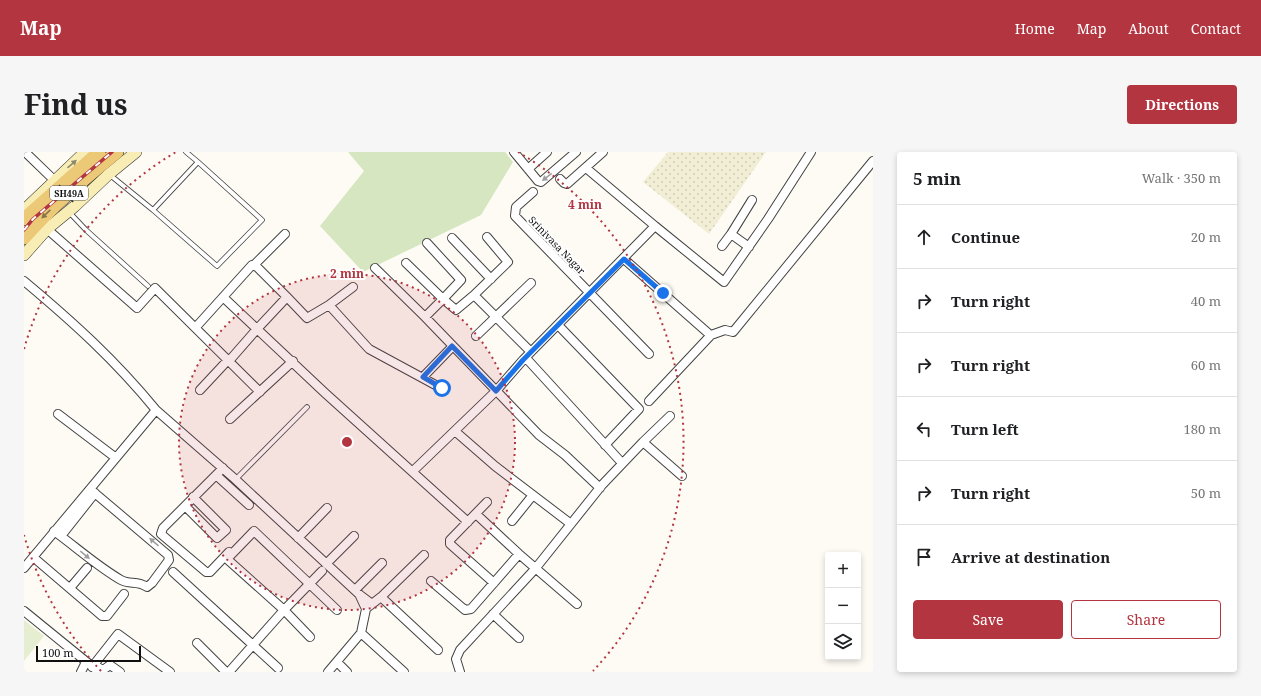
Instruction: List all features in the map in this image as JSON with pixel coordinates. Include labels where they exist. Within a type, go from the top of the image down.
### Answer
[{"type":"main road","name":"SH49A","points":[[24,219],[99,152]]},
{"type":"main road","name":"SH49A","points":[[24,238],[40,220],[79,183],[117,152]]},
{"type":"street","points":[[25,152],[57,182]]},
{"type":"street","points":[[24,210],[57,182],[85,152]]},
{"type":"street","points":[[24,255],[47,228],[136,152]]},
{"type":"street","points":[[514,152],[528,169],[542,182],[576,152]]},
{"type":"street","points":[[528,169],[547,152]]},
{"type":"street","points":[[560,179],[564,184],[568,184],[603,152]]},
{"type":"street","points":[[586,168],[724,282],[811,152]]},
{"type":"street","points":[[649,401],[710,335],[724,330],[733,332],[873,161]]},
{"type":"street","name":"Srinivasa Nagar","points":[[533,192],[516,207],[515,216],[590,293]]},
{"type":"street","points":[[722,246],[752,200]]},
{"type":"street","points":[[413,471],[456,432],[496,391],[528,355],[655,226]]},
{"type":"street","points":[[47,228],[137,308],[155,288],[260,392]]},
{"type":"street","points":[[196,327],[249,268],[254,265],[285,234]]},
{"type":"street","points":[[731,234],[748,247]]},
{"type":"street","points":[[406,263],[456,310],[474,296],[508,262],[487,237]]},
{"type":"street","points":[[452,238],[491,279]]},
{"type":"street","points":[[425,317],[461,280],[427,243]]},
{"type":"street","points":[[624,259],[710,335]]},
{"type":"street","points":[[254,265],[307,318],[329,305],[353,287]]},
{"type":"street","points":[[375,268],[425,317],[539,435],[565,455],[600,488]]},
{"type":"street","points":[[24,281],[75,323],[107,354],[111,362],[135,384],[156,410],[223,468],[298,538],[324,568],[357,593],[369,607]]},
{"type":"street","points":[[476,336],[531,283]]},
{"type":"street","points":[[590,293],[649,354]]},
{"type":"street","points":[[474,296],[496,317],[605,446],[622,463]]},
{"type":"street","points":[[223,297],[325,393],[468,522]]},
{"type":"street","points":[[200,390],[287,297]]},
{"type":"street","points":[[329,305],[369,350],[442,388]]},
{"type":"street","points":[[558,325],[639,409],[605,446]]},
{"type":"street","points":[[423,377],[452,346]]},
{"type":"street","points":[[230,418],[293,362]]},
{"type":"street","points":[[24,568],[33,557],[58,533],[92,491],[116,458],[156,410]]},
{"type":"street","points":[[58,414],[116,458]]},
{"type":"street","points":[[460,672],[456,659],[460,650],[535,569],[622,463],[670,416]]},
{"type":"street","points":[[456,432],[495,466],[571,524]]},
{"type":"street","points":[[643,442],[682,476]]},
{"type":"street","points":[[223,468],[163,528],[161,534],[206,572],[210,572],[241,540]]},
{"type":"street","points":[[216,475],[249,505]]},
{"type":"street","points":[[58,533],[97,564],[122,581],[140,582],[147,587],[152,583],[169,560],[168,555],[92,491]]},
{"type":"street","points":[[512,522],[533,495]]},
{"type":"street","points":[[185,506],[217,538],[226,530],[193,497]]},
{"type":"street","points":[[488,502],[450,540],[450,544],[494,583]]},
{"type":"street","points":[[298,538],[328,508]]},
{"type":"street","points":[[476,514],[535,569],[577,604]]},
{"type":"street","points":[[310,637],[284,610],[227,559],[254,531],[337,610]]},
{"type":"street","points":[[197,643],[228,672],[354,536]]},
{"type":"street","points":[[431,581],[465,610],[468,610],[471,609],[519,554]]},
{"type":"street","points":[[328,672],[361,633],[369,607],[424,555]]},
{"type":"street","points":[[33,557],[104,617],[124,594]]},
{"type":"street","points":[[357,593],[382,563]]},
{"type":"street","points":[[70,588],[87,568]]},
{"type":"street","points":[[173,572],[254,644],[278,668]]},
{"type":"street","points":[[381,597],[438,650]]},
{"type":"street","points":[[24,611],[93,666],[103,670],[110,665],[120,672]]},
{"type":"street","points":[[493,614],[519,638]]},
{"type":"street","points":[[361,633],[404,672]]},
{"type":"street","points":[[81,672],[93,666],[118,634],[170,672]]},
{"type":"street","points":[[337,662],[347,672]]},
{"type":"lane","points":[[109,174],[217,266],[262,220],[186,152]]},
{"type":"lane","points":[[153,210],[198,162]]},
{"type":"lane","points":[[73,207],[86,230],[148,286]]},
{"type":"lane","points":[[235,480],[307,406]]},
{"type":"path","points":[[57,182],[73,207]]},
{"type":"shaded area","points":[[668,152],[766,152],[709,234],[643,182]]},
{"type":"green space","points":[[348,152],[505,152],[513,162],[481,215],[363,272],[320,226],[364,171]]},
{"type":"green space","points":[[24,620],[44,636],[24,661]]},
{"type":"railway","points":[[24,230],[33,219],[112,152]]},
{"type":"route","points":[[442,388],[423,377],[452,346],[496,391],[523,360],[624,259],[663,293]]}]
